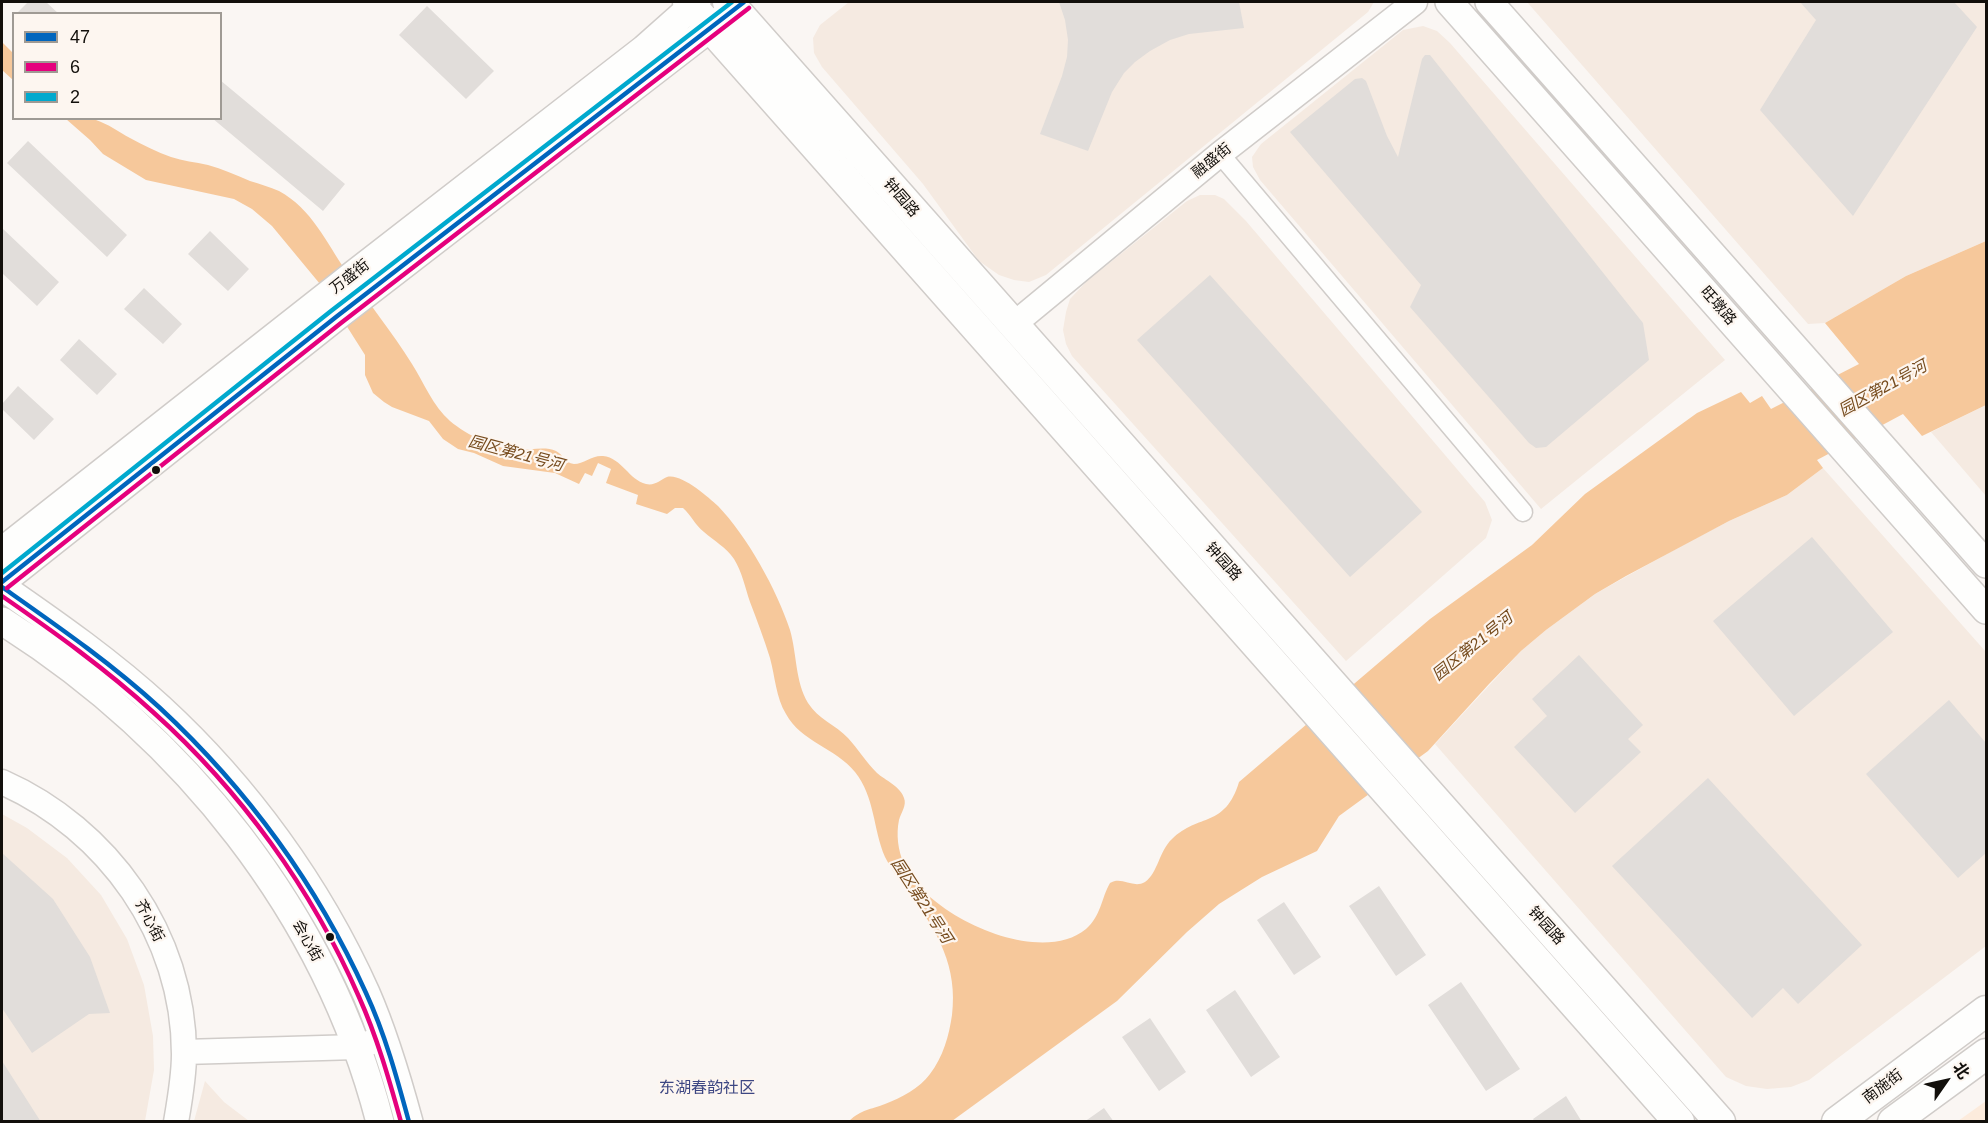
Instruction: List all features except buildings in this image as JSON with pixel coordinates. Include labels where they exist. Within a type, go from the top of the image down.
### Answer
[{"type":"main road","name":"旺墩路","points":[[1449,2],[1986,610]]},
{"type":"main road","name":"旺墩路","points":[[1490,2],[1986,564]]},
{"type":"main road","name":"钟园路","points":[[692,3],[730,10],[1013,324],[1323,696]]},
{"type":"main road","name":"万盛街","points":[[360,284],[644,49],[692,3]]},
{"type":"main road","name":"钟园路","points":[[730,10],[1401,785],[1679,1122]]},
{"type":"main road","name":"万盛街","points":[[2,551],[730,10]]},
{"type":"main road","name":"万盛街","points":[[2,582],[330,307]]},
{"type":"main road","name":"会心街","points":[[2,587],[126,678],[183,730],[224,774],[259,817],[305,880],[366,993],[384,1038],[409,1122]]},
{"type":"main road","name":"会心街","points":[[2,621],[34,642],[106,697],[170,755],[236,832],[281,895],[340,1003],[357,1047],[380,1122]]},
{"type":"main road","name":"钟园路","points":[[1401,785],[1720,1122]]},
{"type":"main road","name":"南施街","points":[[1837,1122],[1986,1011]]},
{"type":"main road","points":[[1893,1122],[1986,1054]]},
{"type":"street","name":"融盛街","points":[[1013,324],[1220,154],[1414,2]]},
{"type":"street","points":[[1220,154],[1523,512]]},
{"type":"street","name":"齐心街","points":[[2,782],[43,803],[80,830],[107,856],[135,893],[153,926],[173,978],[179,1005],[184,1052],[176,1122]]},
{"type":"street","points":[[184,1052],[357,1047],[384,1038]]},
{"type":"shaded area","points":[[849,2],[1374,2],[1368,12],[1046,275],[1029,282],[999,275],[979,261],[923,184],[822,67],[814,53],[813,38],[820,25]]},
{"type":"shaded area","points":[[1527,2],[1986,2],[1986,241],[1906,276],[1825,323],[1808,324]]},
{"type":"shaded area","points":[[1423,26],[1437,31],[1450,43],[1725,360],[1541,509],[1260,180],[1253,167],[1252,157],[1261,144],[1403,30]]},
{"type":"shaded area","points":[[1200,195],[1215,195],[1224,199],[1246,221],[1485,502],[1492,520],[1486,538],[1346,661],[1072,356],[1066,344],[1063,330],[1070,299],[1087,281],[1187,201]]},
{"type":"shaded area","points":[[1986,405],[1986,496],[1931,432]]},
{"type":"shaded area","points":[[1823,468],[1986,652],[1986,946],[1809,1080],[1791,1087],[1767,1089],[1746,1086],[1726,1077],[1435,744],[1521,651],[1595,594],[1690,541],[1787,495]]},
{"type":"shaded area","points":[[2,814],[27,828],[67,858],[101,895],[127,939],[144,985],[153,1036],[154,1070],[145,1121],[2,1121]]},
{"type":"shaded area","points":[[205,1081],[224,1102],[249,1121],[194,1121]]},
{"type":"shaded area","points":[[1986,1101],[1986,1121],[1958,1121]]},
{"type":"water","points":[[2,42],[12,52],[12,79],[2,70]]},
{"type":"water","name":"园区第21号河","points":[[67,120],[96,120],[166,155],[218,168],[279,191],[291,198],[317,227],[404,352],[439,408],[450,421],[482,441],[510,449],[552,450],[574,464],[603,456],[615,461],[640,482],[652,484],[667,477],[673,477],[687,482],[714,502],[740,532],[777,598],[790,630],[798,677],[808,703],[812,709],[848,738],[877,773],[902,794],[905,803],[898,825],[899,848],[904,864],[916,883],[935,901],[959,917],[986,930],[1014,939],[1041,942],[1066,939],[1086,929],[1098,913],[1110,883],[1119,881],[1141,884],[1145,882],[1153,873],[1172,839],[1182,831],[1219,813],[1233,797],[1239,782],[1430,619],[1532,545],[1585,494],[1697,413],[1741,392],[1750,403],[1762,396],[1771,409],[1859,364],[1825,323],[1906,276],[1986,241],[1986,405],[1922,436],[1903,414],[1817,460],[1823,468],[1787,495],[1729,521],[1595,594],[1521,651],[1428,751],[1339,816],[1317,851],[1262,877],[1219,904],[1117,1001],[952,1121],[849,1121],[862,1112],[891,1102],[910,1092],[926,1079],[935,1067],[945,1046],[952,1015],[952,981],[949,966],[929,922],[885,857],[862,782],[847,764],[800,732],[786,714],[778,694],[770,658],[741,574],[731,555],[701,529],[683,508],[675,508],[667,514],[636,504],[638,495],[606,483],[611,469],[598,463],[592,476],[585,473],[579,484],[555,473],[503,466],[474,453],[458,449],[443,439],[429,421],[384,402],[373,393],[365,375],[365,355],[320,284],[272,226],[252,209],[234,199],[146,180],[103,154]]},
{"type":"transit line","name":"2","points":[[2,573],[331,311],[732,2]]},
{"type":"transit line","name":"47","points":[[2,582],[336,317],[744,2]]},
{"type":"transit line","name":"6","points":[[7,588],[341,323],[749,8]]},
{"type":"transit line","name":"47","points":[[2,587],[103,660],[160,708],[222,771],[277,840],[325,914],[366,993],[385,1040],[409,1122]]},
{"type":"transit line","name":"6","points":[[2,596],[98,666],[153,712],[215,774],[271,843],[319,918],[359,997],[377,1043],[401,1122]]},
{"type":"district","name":"东湖春韵社区","points":[[707,1089]]}]
